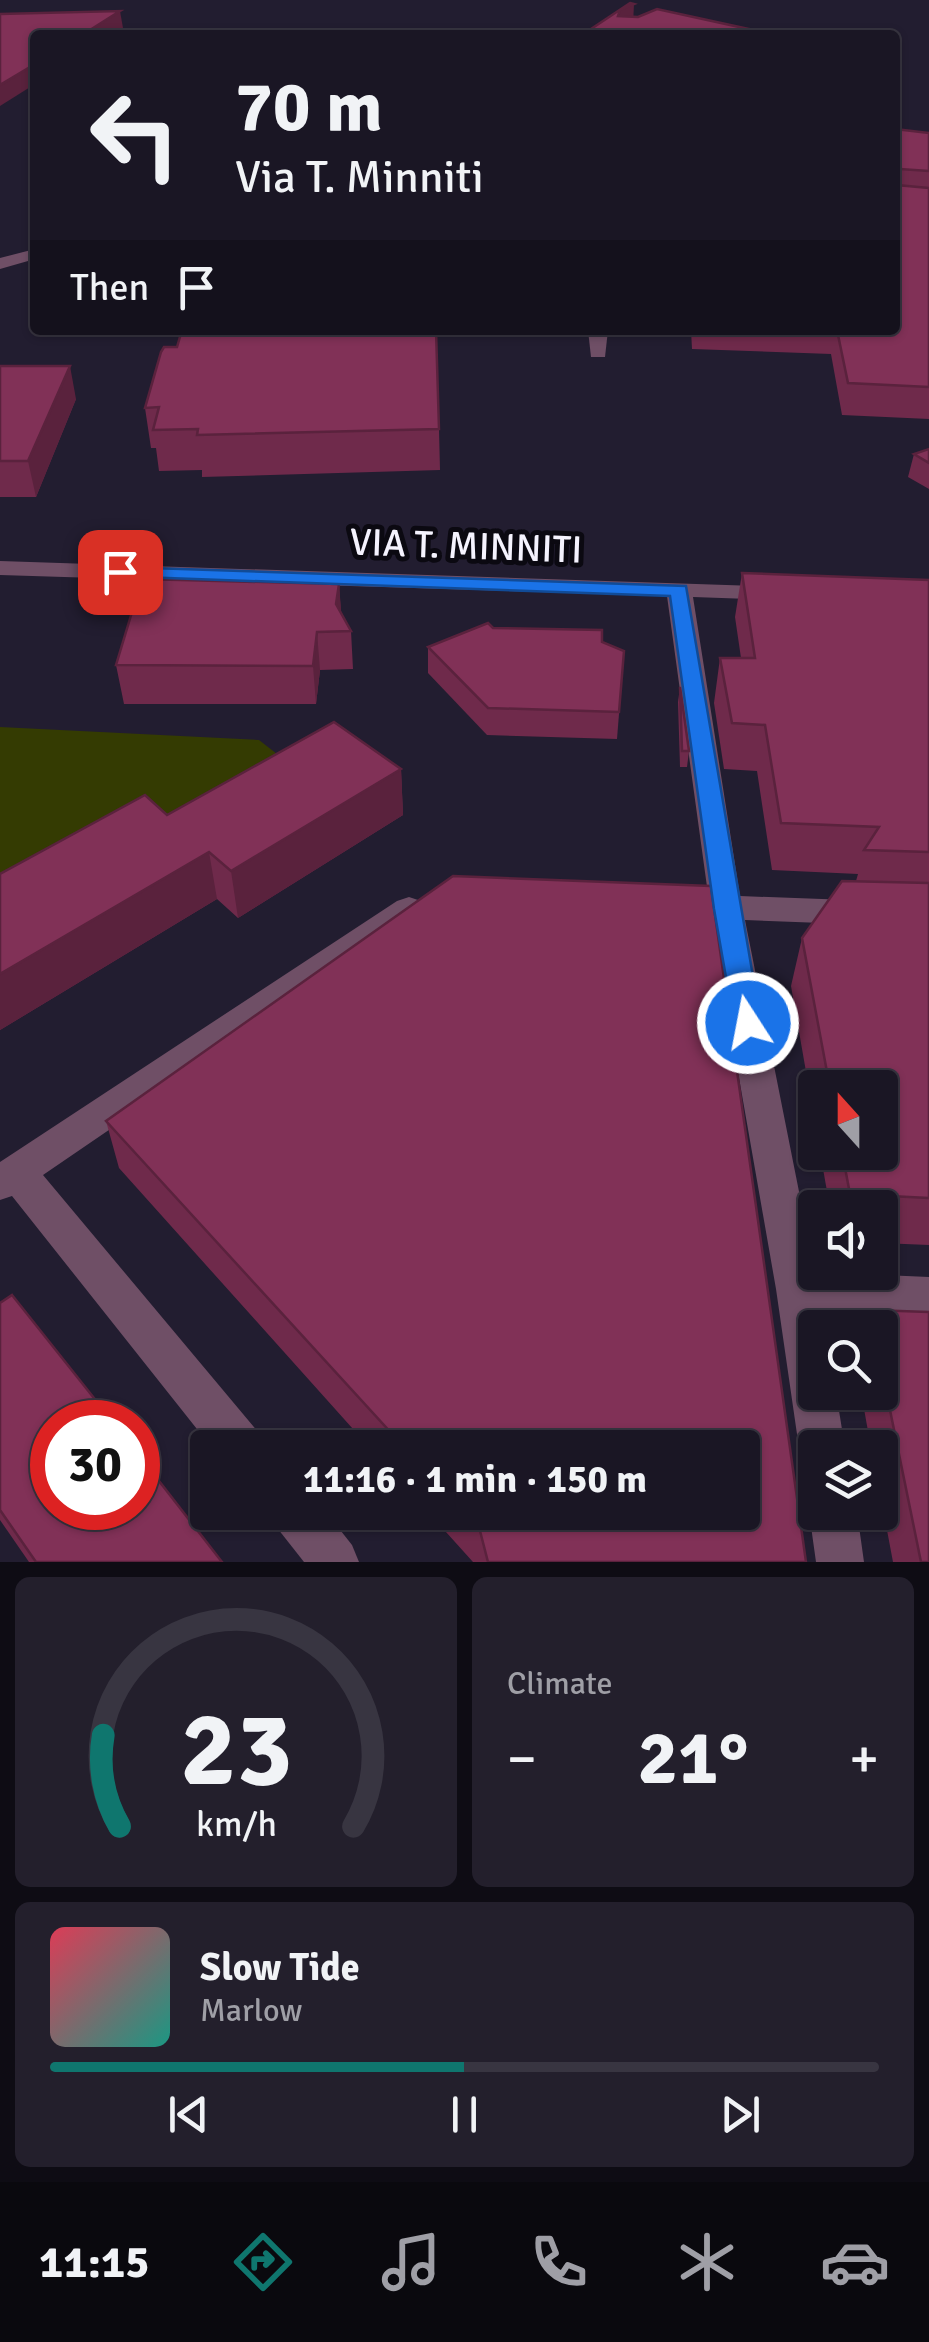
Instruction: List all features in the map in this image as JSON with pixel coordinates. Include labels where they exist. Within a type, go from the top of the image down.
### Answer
[{"type":"street","points":[[0,264],[30,255]]},
{"type":"street","points":[[598,335],[598,353]]},
{"type":"street","name":"VIA T. MINNITI","points":[[0,568],[814,593]]},
{"type":"street","points":[[679,590],[726,909],[819,1430]]},
{"type":"street","points":[[227,1430],[9,1177],[439,888]]},
{"type":"street","points":[[630,902],[929,915]]},
{"type":"street","points":[[797,1289],[929,1297]]},
{"type":"street","points":[[310,1530],[336,1562]]},
{"type":"street","points":[[835,1530],[840,1562]]},
{"type":"green space","points":[[0,727],[259,740],[304,775],[0,933]]},
{"type":"building","points":[[630,3],[634,4],[620,10],[618,16],[638,17],[657,9],[753,30],[590,30]]},
{"type":"building","points":[[120,11],[90,30],[30,30],[30,67],[0,85],[0,14]]},
{"type":"building","points":[[900,130],[929,133],[929,171],[900,169]]},
{"type":"building","points":[[900,185],[929,188],[929,387],[848,383],[838,335],[900,335]]},
{"type":"building","points":[[181,335],[436,335],[439,429],[197,435],[198,429],[153,430],[159,407],[145,408],[161,352],[164,347],[177,347]]},
{"type":"building","points":[[0,366],[70,366],[28,461],[0,461]]},
{"type":"building","points":[[929,449],[929,463],[914,454]]},
{"type":"building","points":[[742,573],[929,580],[929,852],[864,850],[879,827],[781,823],[765,725],[732,723],[720,658],[755,658]]},
{"type":"building","points":[[142,579],[339,584],[336,604],[351,631],[317,632],[313,666],[116,665]]},
{"type":"building","points":[[488,623],[493,628],[602,630],[602,642],[624,651],[619,712],[488,708],[428,647]]},
{"type":"building","points":[[680,687],[689,751],[682,751]]},
{"type":"building","points":[[334,722],[401,769],[231,871],[209,852],[0,974],[0,874],[145,795],[167,815]]},
{"type":"building","points":[[453,876],[711,886],[798,1505],[798,1530],[802,1530],[806,1562],[488,1562],[480,1530],[760,1530],[760,1430],[389,1430],[106,1121]]},
{"type":"building","points":[[842,881],[929,883],[929,1198],[898,1196],[898,1190],[849,1190],[845,1170],[898,1170],[898,1070],[827,1070],[802,938]]},
{"type":"building","points":[[12,1295],[96,1400],[30,1400],[30,1530],[160,1530],[160,1482],[190,1521],[190,1530],[197,1530],[222,1562],[36,1562],[0,1510],[0,1303]]},
{"type":"building","points":[[898,1311],[929,1312],[929,1562],[921,1562],[898,1449],[898,1430],[894,1430],[890,1410],[898,1410]]},
{"type":"route","points":[[120,572],[679,590],[726,909],[748,1023]]}]
